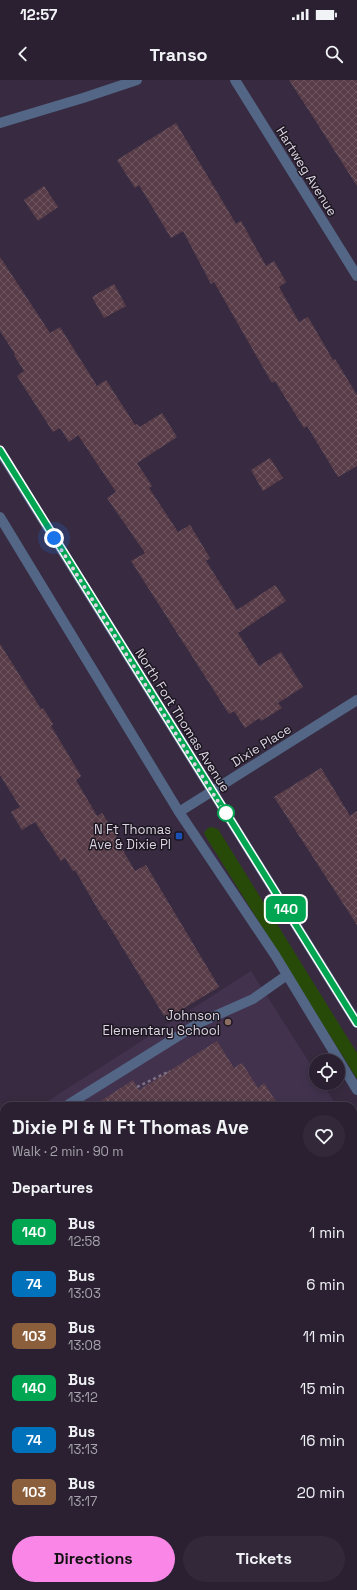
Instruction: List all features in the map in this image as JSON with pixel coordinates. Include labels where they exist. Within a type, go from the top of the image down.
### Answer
[{"type":"street","points":[[0,123],[137,80]]},
{"type":"street","name":"Hartweg Avenue","points":[[235,80],[357,276]]},
{"type":"street","name":"North Fort Thomas Avenue","points":[[0,450],[357,1023]]},
{"type":"street","points":[[0,517],[179,812],[287,975],[357,1090]]},
{"type":"street","name":"Dixie Place","points":[[179,812],[357,700]]},
{"type":"street","points":[[72,1102],[200,1023],[253,999],[287,975]]},
{"type":"path","points":[[138,1087],[170,1071]]},
{"type":"shaded area","name":"Johnson Elementary School","points":[[251,971],[309,1062],[309,1090],[327,1090],[334,1102],[46,1102]]},
{"type":"green space","points":[[211,827],[218,829],[357,1053],[357,1079],[345,1060],[345,1054],[341,1054],[206,837],[204,833]]},
{"type":"building","points":[[289,80],[357,80],[357,186],[315,120]]},
{"type":"building","points":[[176,123],[236,224],[241,221],[266,266],[274,261],[286,282],[279,287],[299,322],[308,317],[333,360],[335,359],[357,395],[357,466],[338,477],[307,426],[304,428],[275,381],[272,383],[214,282],[211,284],[183,231],[171,238],[139,185],[135,188],[117,160]]},
{"type":"building","points":[[44,186],[58,207],[38,221],[24,200]]},
{"type":"building","points":[[0,257],[50,333],[60,327],[97,386],[106,380],[135,425],[137,424],[140,427],[162,413],[177,437],[137,463],[152,486],[149,488],[178,532],[190,525],[210,558],[206,561],[237,610],[275,585],[286,601],[238,633],[259,666],[281,652],[303,687],[278,703],[282,708],[261,721],[259,718],[245,728],[234,711],[229,714],[131,561],[145,553],[107,498],[116,492],[78,435],[69,442],[60,428],[53,432],[17,376],[24,371],[0,331]]},
{"type":"building","points":[[114,284],[126,306],[104,318],[92,297]]},
{"type":"building","points":[[270,458],[283,478],[263,491],[251,470]]},
{"type":"building","points":[[0,644],[41,709],[43,708],[53,724],[51,726],[81,776],[76,780],[97,816],[102,813],[117,836],[115,837],[135,871],[146,865],[219,987],[166,1019],[105,919],[104,920],[75,870],[73,871],[65,858],[61,861],[35,822],[22,830],[11,812],[20,807],[0,775]]},
{"type":"building","points":[[321,768],[350,816],[357,811],[357,925],[274,797]]},
{"type":"building","points":[[217,1041],[234,1068],[242,1063],[258,1088],[264,1083],[276,1102],[99,1102],[133,1080],[139,1090]]},
{"type":"bus line","name":"140","points":[[0,450],[125,653],[357,1023]]},
{"type":"place","name":"N Ft Thomas Ave & Dixie Pl","points":[[179,836]]},
{"type":"place","name":"Johnson Elementary School","points":[[228,1022]]},
{"type":"route","points":[[54,538],[227,816],[226,813]]}]
